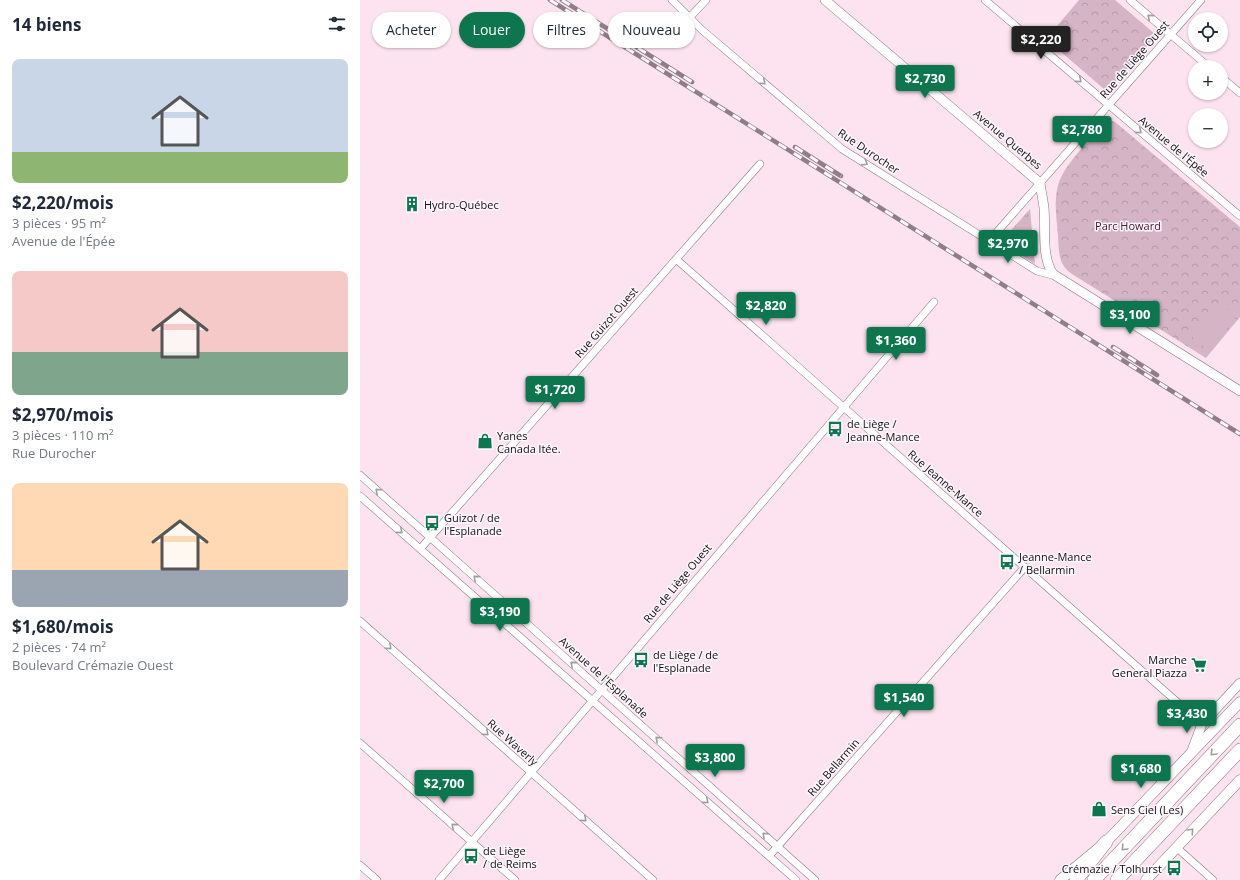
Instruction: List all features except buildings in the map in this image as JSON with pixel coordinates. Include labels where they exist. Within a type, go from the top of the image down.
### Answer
[{"type":"highway","points":[[1094,880],[1240,725]]},
{"type":"highway","points":[[1117,880],[1240,750]]},
{"type":"highway","points":[[1076,880],[1106,842]]},
{"type":"main road","points":[[1060,880],[1106,842],[1240,702]]},
{"type":"main road","points":[[1146,880],[1240,780]]},
{"type":"street","name":"Rue Durocher","points":[[672,0],[684,12]]},
{"type":"street","points":[[695,12],[706,0]]},
{"type":"street","name":"Avenue Querbes","points":[[824,0],[1040,182],[1048,263],[1056,276]]},
{"type":"street","name":"Avenue de l'Épée","points":[[985,0],[1240,216]]},
{"type":"street","points":[[1130,0],[1201,60]]},
{"type":"street","name":"Rue de Liège Ouest","points":[[988,241],[1202,0]]},
{"type":"street","name":"Rue Durocher","points":[[695,23],[842,149],[1037,271],[1056,276]]},
{"type":"street","points":[[1228,83],[1240,93]]},
{"type":"street","name":"Rue Guizot Ouest","points":[[420,549],[760,164]]},
{"type":"street","name":"Rue Jeanne-Mance","points":[[676,259],[1202,724]]},
{"type":"street","points":[[1056,276],[1240,391]]},
{"type":"street","name":"Rue de Liège Ouest","points":[[439,880],[934,302]]},
{"type":"street","name":"Avenue de l'Esplanade","points":[[360,475],[815,880]]},
{"type":"street","points":[[360,496],[796,880]]},
{"type":"street","name":"Rue Bellarmin","points":[[769,856],[1025,567]]},
{"type":"street","name":"Rue Waverly","points":[[360,621],[652,880]]},
{"type":"street","points":[[1191,753],[1202,724],[1240,683]]},
{"type":"street","points":[[360,743],[515,880]]},
{"type":"street","points":[[1176,847],[1213,880]]},
{"type":"street","points":[[360,866],[377,880]]},
{"type":"green space","points":[[1079,0],[1115,0],[1155,34],[1155,37],[1108,90],[1104,89],[1046,39]]},
{"type":"green space","name":"Parc Howard","points":[[1109,120],[1115,122],[1240,227],[1240,317],[1206,358],[1072,274],[1067,270],[1062,262],[1059,252],[1056,207],[1057,190],[1064,171],[1078,153]]},
{"type":"green space","points":[[1030,209],[1035,264],[1006,246],[1003,242],[1005,237]]},
{"type":"green space","points":[[1219,303],[1236,317],[1208,350],[1192,337]]},
{"type":"railway","points":[[550,0],[1240,434]]},
{"type":"railway","points":[[562,0],[692,82]]},
{"type":"railway","points":[[795,147],[841,176]]},
{"type":"railway","points":[[1113,347],[1157,375]]},
{"type":"place","name":"Hydro-Québec","points":[[412,204]]},
{"type":"place","name":"de Liège / Jeanne-Mance","points":[[835,429]]},
{"type":"place","name":"Yanes Canada ltée.","points":[[485,441]]},
{"type":"place","name":"Guizot / de l'Esplanade","points":[[432,523]]},
{"type":"place","name":"Jeanne-Mance / Bellarmin","points":[[1007,562]]},
{"type":"place","name":"de Liège / de l'Esplanade","points":[[641,660]]},
{"type":"place","name":"Marche General Piazza","points":[[1199,665]]},
{"type":"place","name":"Sens Ciel (Les)","points":[[1099,809]]},
{"type":"place","name":"de Liège / de Reims","points":[[471,856]]},
{"type":"place","name":"Crémazie / Tolhurst","points":[[1174,868]]}]
